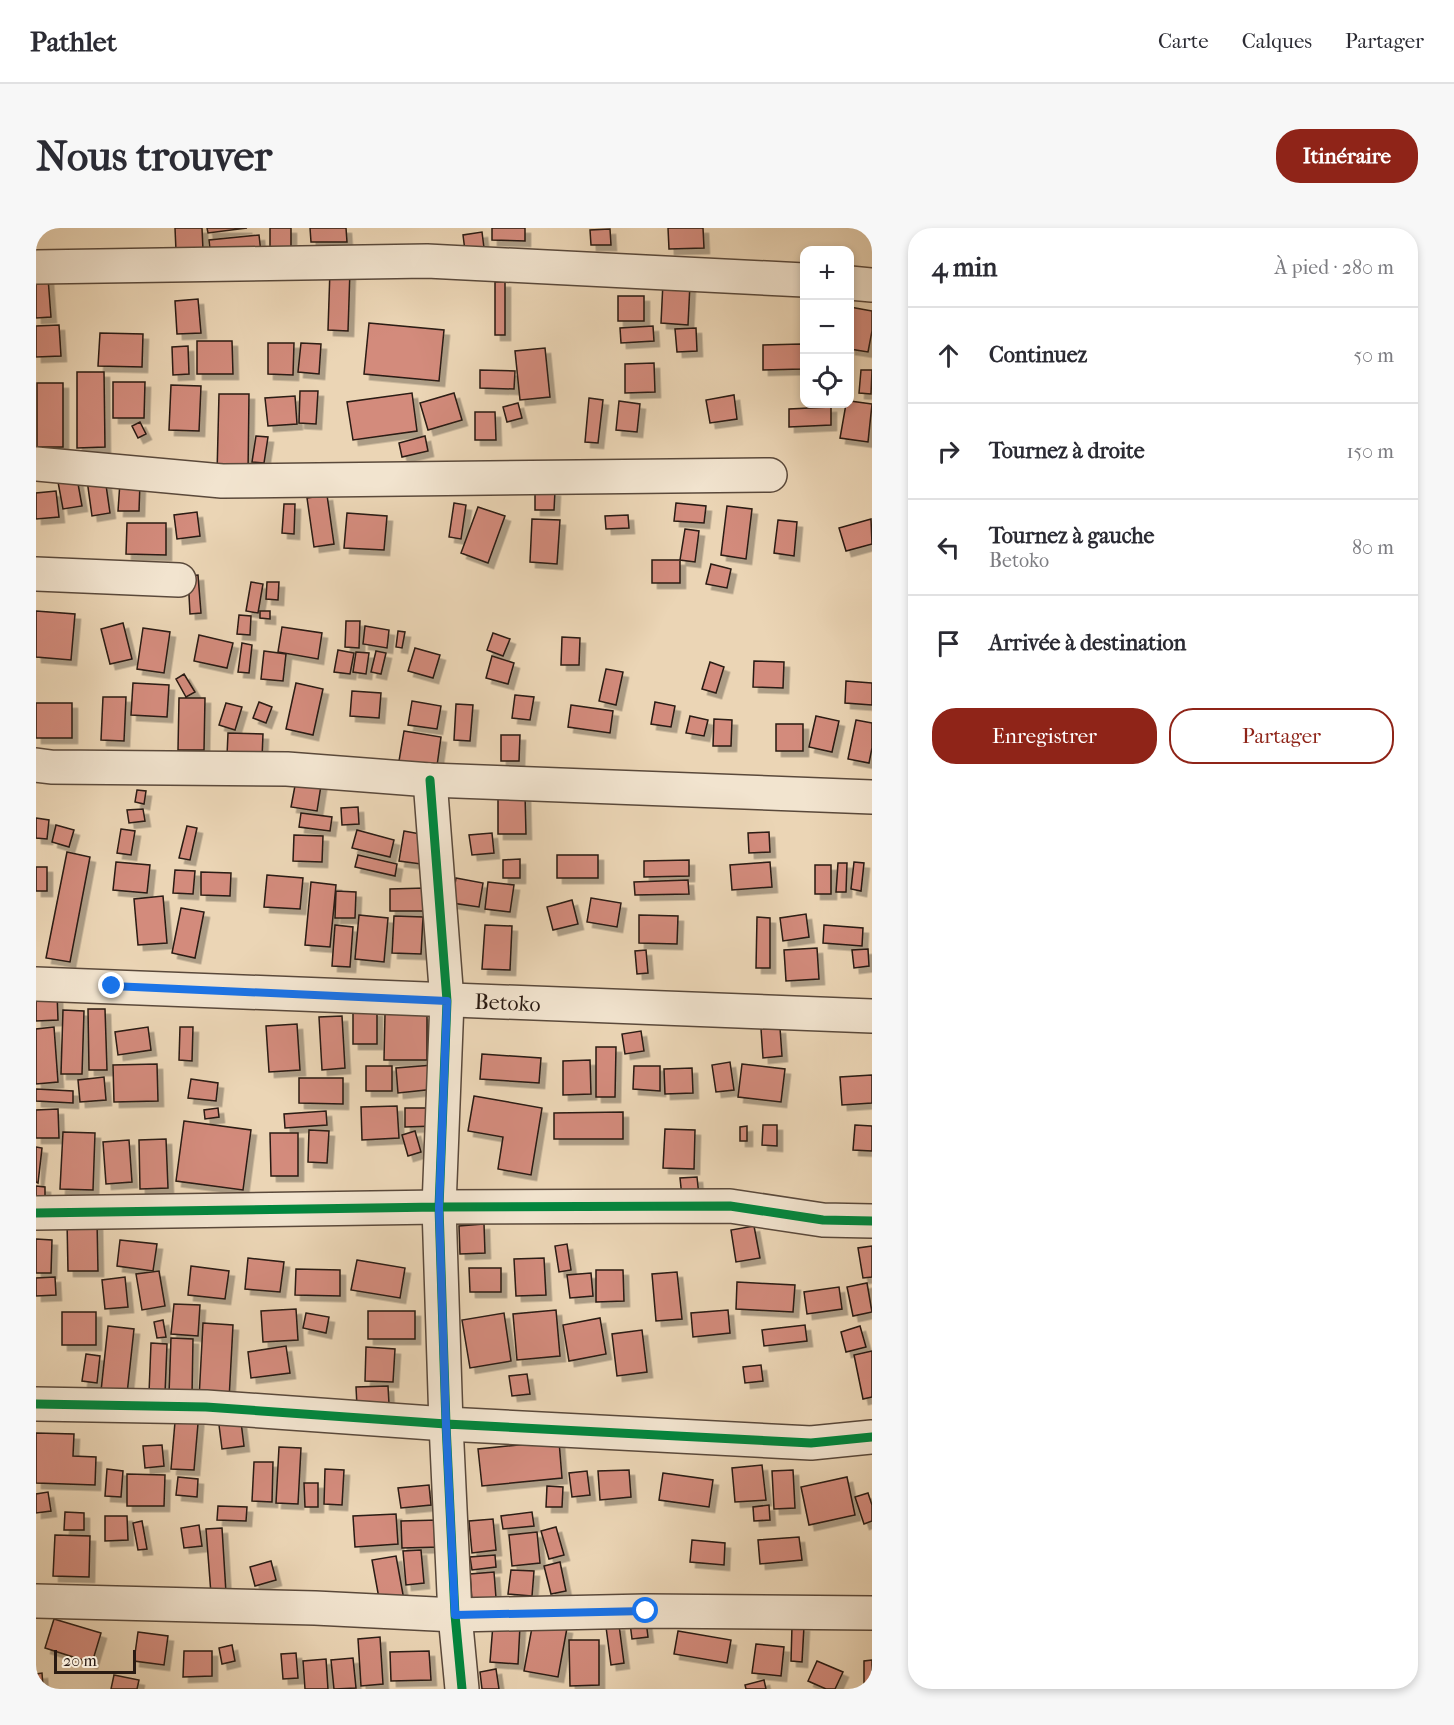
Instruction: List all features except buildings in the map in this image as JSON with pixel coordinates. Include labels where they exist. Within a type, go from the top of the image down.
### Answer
[{"type":"street","points":[[36,267],[428,261],[800,280]]},
{"type":"street","points":[[854,284],[872,285]]},
{"type":"street","points":[[36,464],[222,481],[770,475]]},
{"type":"street","points":[[36,574],[179,580]]},
{"type":"street","points":[[36,765],[287,770],[430,780],[872,797]]},
{"type":"street","points":[[430,780],[447,1001],[439,1208],[455,1615],[462,1689]]},
{"type":"street","name":"Betoko","points":[[36,984],[872,1016]]},
{"type":"street","points":[[36,1213],[729,1206],[823,1220],[872,1221]]},
{"type":"street","points":[[36,1404],[206,1407],[446,1424],[811,1443],[872,1437]]},
{"type":"street","points":[[36,1601],[315,1608],[455,1615],[646,1611],[872,1613]]},
{"type":"cycle path","points":[[430,780],[447,1001],[439,1207],[455,1615],[462,1689]]},
{"type":"cycle path","points":[[36,1213],[439,1207],[730,1206],[823,1220],[872,1221]]},
{"type":"cycle path","points":[[36,1404],[206,1407],[446,1424],[811,1443],[872,1437]]},
{"type":"route","points":[[112,986],[447,1001],[439,1208],[455,1615],[646,1611]]}]
